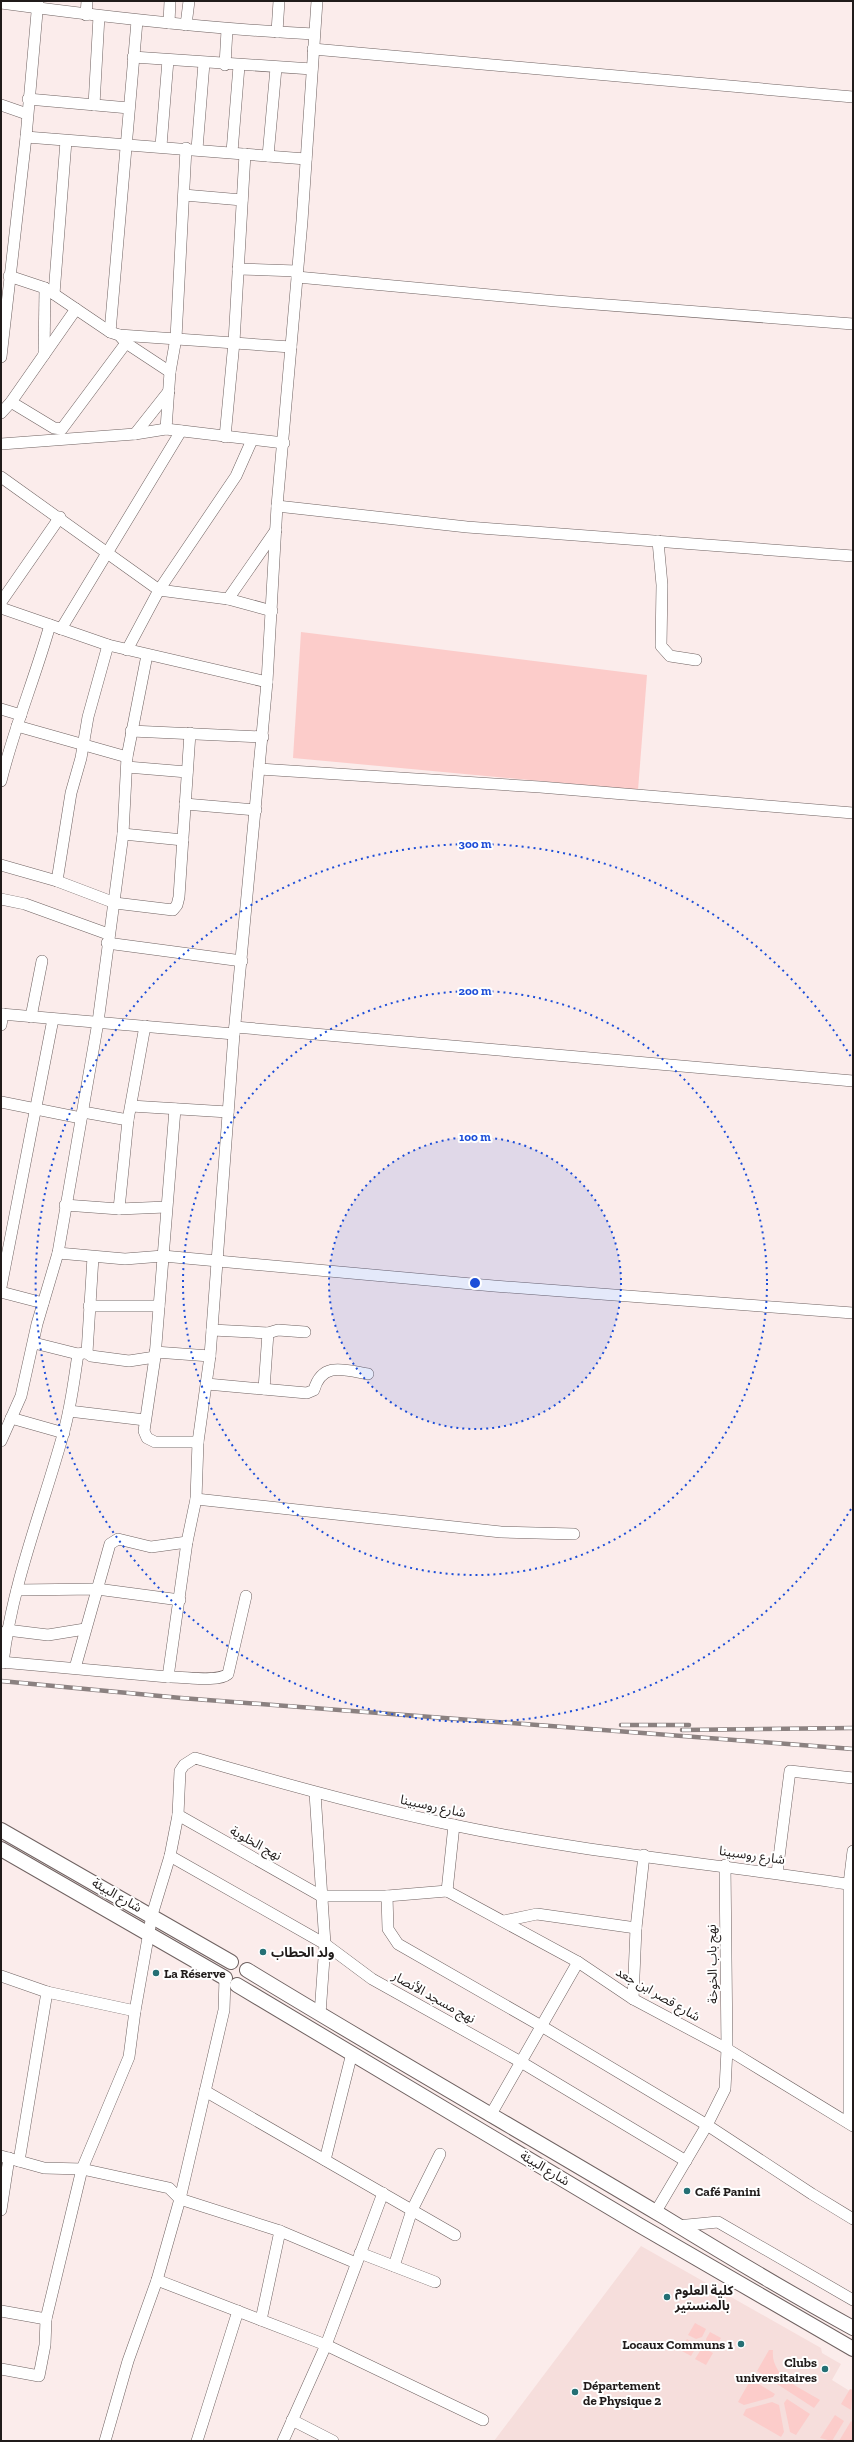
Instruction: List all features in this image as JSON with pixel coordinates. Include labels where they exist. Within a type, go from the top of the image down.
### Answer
[{"type":"main road","name":"شارع البيئة","points":[[1,1830],[232,1962],[242,1963],[247,1970],[677,2226],[709,2247],[853,2328]]},
{"type":"main road","name":"شارع البيئة","points":[[1,1849],[150,1933],[225,1978],[230,1984],[238,1985],[639,2225],[853,2349]]},
{"type":"main road","points":[[225,1978],[226,1967],[232,1962]]},
{"type":"main road","points":[[238,1985],[244,1981],[247,1970]]},
{"type":"main road","points":[[639,2225],[655,2213]]},
{"type":"main road","points":[[655,2213],[655,2233]]},
{"type":"street","points":[[86,14],[87,1]]},
{"type":"street","points":[[169,23],[170,1]]},
{"type":"street","points":[[186,25],[189,1]]},
{"type":"street","points":[[277,32],[279,1]]},
{"type":"street","points":[[168,1677],[187,1542],[196,1499],[198,1442],[210,1356],[234,1030],[263,737],[276,529],[284,443],[317,1]]},
{"type":"street","points":[[1,3],[38,4],[99,16],[227,30],[314,34]]},
{"type":"street","points":[[1,357],[4,299],[9,276],[26,136],[28,100],[38,4]]},
{"type":"street","points":[[94,105],[99,16]]},
{"type":"street","points":[[59,435],[68,424],[118,337],[129,108],[137,21]]},
{"type":"street","points":[[225,64],[227,30]]},
{"type":"street","points":[[313,49],[853,97]]},
{"type":"street","points":[[133,57],[239,66],[312,69]]},
{"type":"street","points":[[161,146],[168,60]]},
{"type":"street","points":[[166,429],[170,372],[176,338],[184,195],[204,63]]},
{"type":"street","points":[[232,152],[239,66]]},
{"type":"street","points":[[268,156],[276,68]]},
{"type":"street","points":[[28,100],[129,108]]},
{"type":"street","points":[[1,105],[27,114]]},
{"type":"street","points":[[26,136],[66,141],[161,146],[306,159]]},
{"type":"street","points":[[44,355],[66,141]]},
{"type":"street","points":[[225,437],[234,342],[246,154]]},
{"type":"street","points":[[184,195],[242,200]]},
{"type":"street","points":[[238,269],[556,301],[853,324]]},
{"type":"street","points":[[9,276],[50,291],[170,372]]},
{"type":"street","points":[[1,413],[12,402],[76,309]]},
{"type":"street","points":[[118,337],[176,338],[291,347]]},
{"type":"street","points":[[135,434],[169,391]]},
{"type":"street","points":[[12,402],[59,435]]},
{"type":"street","points":[[1,444],[59,435],[135,434],[166,429],[284,443]]},
{"type":"street","points":[[61,629],[107,550],[181,431]]},
{"type":"street","points":[[127,650],[159,590],[236,476],[252,440]]},
{"type":"street","points":[[1,477],[107,550],[159,590],[228,599],[272,611]]},
{"type":"street","points":[[278,506],[467,527],[853,556]]},
{"type":"street","points":[[1,602],[60,518]]},
{"type":"street","points":[[228,599],[276,529]]},
{"type":"street","points":[[658,541],[662,585],[661,646],[670,656],[696,660]]},
{"type":"street","points":[[1,608],[108,645],[267,682]]},
{"type":"street","points":[[1,781],[5,744],[17,726],[50,625]]},
{"type":"street","points":[[57,880],[70,793],[84,746],[88,717],[108,645]]},
{"type":"street","points":[[1,1441],[22,1390],[43,1303],[58,1253],[65,1205],[98,1022],[123,834],[127,762],[131,731],[147,655]]},
{"type":"street","points":[[1,709],[21,715]]},
{"type":"street","points":[[17,726],[84,746],[127,762],[187,772]]},
{"type":"street","points":[[131,731],[263,737]]},
{"type":"street","points":[[1,865],[57,880],[115,903],[173,910],[177,905],[179,897],[190,733]]},
{"type":"street","points":[[259,769],[540,787],[853,813]]},
{"type":"street","points":[[185,804],[256,810]]},
{"type":"street","points":[[123,834],[183,840]]},
{"type":"street","points":[[1,899],[25,904],[108,939],[242,961]]},
{"type":"street","points":[[31,1017],[42,961]]},
{"type":"street","points":[[2,1018],[31,1017],[145,1026],[234,1030],[853,1081]]},
{"type":"street","points":[[1,1287],[53,1019]]},
{"type":"street","points":[[119,1209],[128,1120],[145,1026]]},
{"type":"street","points":[[1,1102],[36,1109],[128,1120]]},
{"type":"street","points":[[131,1106],[228,1112]]},
{"type":"street","points":[[174,1109],[155,1354],[144,1431],[147,1438],[155,1442],[198,1442]]},
{"type":"street","points":[[65,1205],[119,1209],[166,1207]]},
{"type":"street","points":[[58,1253],[125,1259],[163,1256],[216,1262],[853,1314]]},
{"type":"street","points":[[93,1257],[83,1354],[64,1433],[35,1522],[17,1590],[7,1630],[2,1663],[168,1677],[183,1676],[217,1679],[228,1674],[246,1596]]},
{"type":"street","points":[[1,1292],[43,1303]]},
{"type":"street","points":[[89,1306],[159,1306]]},
{"type":"street","points":[[212,1330],[268,1333],[278,1330],[305,1332]]},
{"type":"street","points":[[264,1389],[268,1333]]},
{"type":"street","points":[[34,1343],[91,1356],[129,1360],[155,1354],[210,1356]]},
{"type":"street","points":[[206,1384],[307,1393],[314,1390],[317,1378],[331,1370],[368,1374]]},
{"type":"street","points":[[69,1411],[145,1420]]},
{"type":"street","points":[[11,1418],[64,1433]]},
{"type":"street","points":[[196,1499],[501,1532],[574,1534]]},
{"type":"street","points":[[75,1668],[110,1544],[113,1541],[118,1540],[151,1547],[187,1542]]},
{"type":"street","points":[[17,1590],[97,1589],[180,1600]]},
{"type":"street","points":[[7,1630],[48,1635],[85,1629]]},
{"type":"street","name":"شارع روسبينا","points":[[1,2369],[39,2376],[45,2345],[46,2319],[82,2169],[129,2057],[135,2011],[152,1915],[170,1856],[178,1815],[180,1771],[184,1765],[195,1758],[315,1793],[454,1825],[644,1855],[725,1865],[851,1884]]},
{"type":"street","points":[[777,1873],[790,1772],[853,1778]]},
{"type":"street","points":[[315,1793],[325,1944],[320,2014]]},
{"type":"street","name":"نهج الخلوية","points":[[178,1815],[321,1896]]},
{"type":"street","points":[[321,1896],[387,1896],[447,1891],[454,1825]]},
{"type":"street","points":[[851,2124],[851,1884],[853,1851]]},
{"type":"street","points":[[633,1998],[636,1928],[644,1855]]},
{"type":"street","name":"نهج مسجد الأنصار","points":[[170,1856],[325,1944],[372,1979],[521,2062],[686,2161]]},
{"type":"street","name":"نهج باب الخوخة","points":[[655,2213],[707,2125],[725,2089],[727,2049],[725,1865]]},
{"type":"street","name":"شارع قصر ابن جعد","points":[[447,1891],[578,1962],[633,1998],[727,2049],[851,2124]]},
{"type":"street","points":[[387,1896],[388,1930],[398,1944],[707,2125],[853,2219]]},
{"type":"street","points":[[504,1921],[537,1914],[636,1928]]},
{"type":"street","points":[[490,2116],[578,1962]]},
{"type":"street","points":[[1,1976],[48,1992],[135,2011]]},
{"type":"street","points":[[105,2441],[128,2362],[157,2280],[180,2199],[224,2010],[225,1978]]},
{"type":"street","points":[[224,2010],[238,1985]]},
{"type":"street","points":[[1,2210],[10,2159],[48,1992]]},
{"type":"street","points":[[326,2160],[352,2053]]},
{"type":"street","points":[[205,2090],[455,2235]]},
{"type":"street","points":[[394,2266],[412,2210],[440,2154]]},
{"type":"street","points":[[10,2159],[44,2168],[82,2169],[169,2188],[180,2199],[358,2258],[394,2266],[435,2282]]},
{"type":"street","points":[[283,2441],[326,2345],[383,2193]]},
{"type":"street","points":[[677,2226],[718,2222],[853,2300]]},
{"type":"street","points":[[261,2320],[280,2231]]},
{"type":"street","points":[[157,2280],[326,2345],[483,2420]]},
{"type":"street","points":[[1,2311],[46,2319]]},
{"type":"street","points":[[197,2441],[238,2311]]},
{"type":"street","points":[[292,2420],[333,2441]]},
{"type":"shaded area","points":[[301,632],[647,675],[638,790],[293,758]]},
{"type":"shaded area","name":"كلية العلوم بالمنستير","points":[[641,2246],[821,2348],[822,2353],[841,2364],[832,2380],[853,2393],[853,2441],[494,2441]]},
{"type":"shaded area","points":[[695,2323],[706,2329],[702,2337],[696,2339],[688,2335]]},
{"type":"shaded area","points":[[710,2332],[721,2338],[714,2349],[708,2345],[706,2339]]},
{"type":"shaded area","points":[[687,2339],[693,2343],[695,2349],[691,2356],[680,2350]]},
{"type":"shaded area","points":[[706,2349],[713,2353],[706,2365],[695,2359],[700,2351]]},
{"type":"shaded area","points":[[769,2350],[773,2350],[773,2359],[776,2368],[788,2381],[820,2400],[814,2408],[757,2371]]},
{"type":"shaded area","points":[[751,2379],[775,2394],[773,2397],[744,2405],[738,2402]]},
{"type":"shaded area","points":[[850,2389],[853,2390],[851,2410],[841,2404]]},
{"type":"shaded area","points":[[787,2399],[810,2414],[796,2435],[790,2432],[784,2403]]},
{"type":"shaded area","points":[[772,2402],[779,2405],[784,2432],[781,2437],[743,2415],[746,2409]]},
{"type":"shaded area","points":[[835,2415],[844,2421],[832,2441],[820,2438]]},
{"type":"shaded area","points":[[851,2421],[853,2423],[853,2441],[839,2441]]},
{"type":"railway","points":[[1,1681],[181,1698],[853,1749]]},
{"type":"railway","points":[[621,1725],[689,1725]]},
{"type":"railway","points":[[682,1730],[853,1728]]},
{"type":"place","name":"ولد الحطاب","points":[[263,1952]]},
{"type":"place","name":"La Réserve","points":[[156,1973]]},
{"type":"place","name":"Café Panini","points":[[687,2191]]},
{"type":"place","name":"كلية العلوم بالمنستير","points":[[667,2297]]},
{"type":"place","name":"Locaux Communs 1","points":[[741,2344]]},
{"type":"place","name":"Clubs universitaires","points":[[825,2369]]},
{"type":"place","name":"Département de Physique 2","points":[[575,2392]]}]
